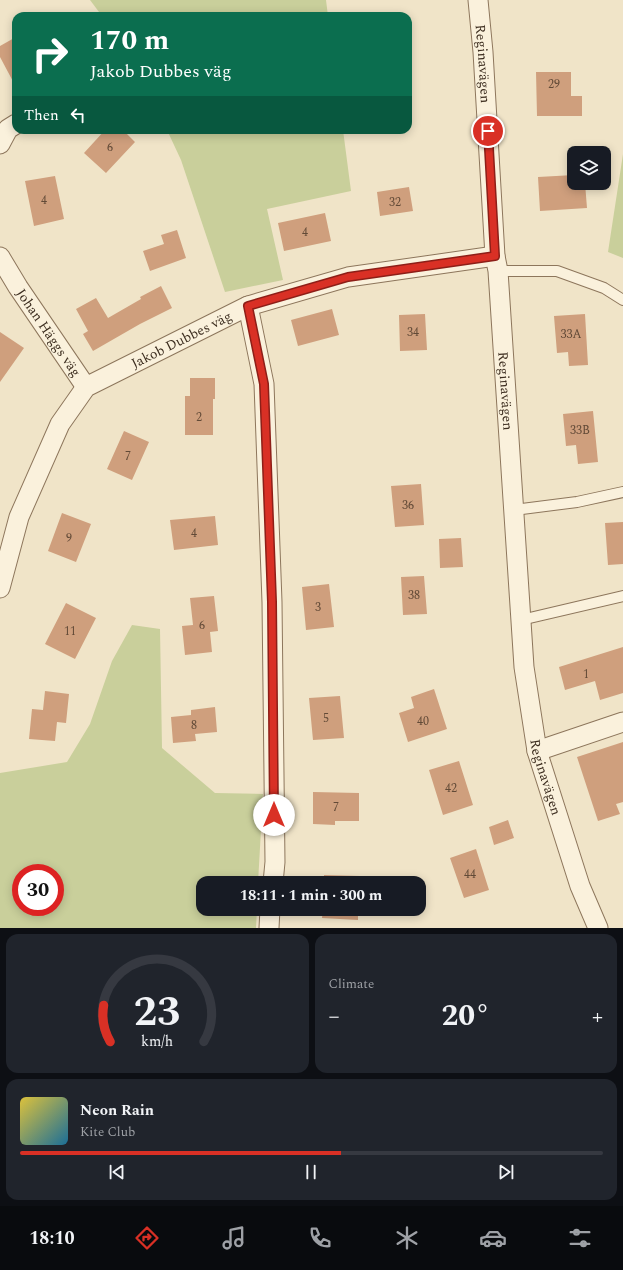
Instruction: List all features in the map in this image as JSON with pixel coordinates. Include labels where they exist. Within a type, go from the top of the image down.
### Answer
[{"type":"street","name":"Reginavägen","points":[[478,0],[483,52],[524,667],[537,751],[580,886],[598,928]]},
{"type":"street","points":[[0,144],[8,129],[12,126]]},
{"type":"street","name":"Johan Häggs väg","points":[[0,257],[86,387]]},
{"type":"street","name":"Jakob Dubbes väg","points":[[0,588],[19,516],[60,424],[86,387],[248,306],[348,277],[497,263]]},
{"type":"street","points":[[248,306],[264,384],[272,602],[273,876]]},
{"type":"street","points":[[537,751],[623,722]]},
{"type":"street","points":[[269,928],[270,916]]},
{"type":"lane","points":[[497,263],[557,271],[604,288],[623,300]]},
{"type":"lane","points":[[514,510],[577,502],[623,492]]},
{"type":"lane","points":[[521,620],[623,596]]},
{"type":"green space","points":[[90,0],[326,0],[328,12],[99,12]]},
{"type":"green space","points":[[169,134],[344,134],[351,191],[267,209],[283,280],[225,292],[181,160]]},
{"type":"green space","points":[[623,154],[623,258],[608,252]]},
{"type":"green space","points":[[132,625],[160,629],[162,748],[215,793],[263,794],[258,876],[196,876],[196,916],[257,916],[256,928],[0,928],[0,773],[67,762],[90,724],[112,661]]},
{"type":"building","points":[[12,39],[12,80],[0,57],[0,46]]},
{"type":"building","points":[[536,72],[571,72],[571,96],[582,96],[582,116],[537,116]]},
{"type":"building","points":[[101,134],[127,134],[135,142],[106,173],[84,153]]},
{"type":"building","points":[[567,175],[567,190],[586,190],[587,208],[540,211],[538,177]]},
{"type":"building","points":[[55,176],[64,219],[34,226],[25,181]]},
{"type":"building","points":[[409,187],[413,211],[380,216],[377,192]]},
{"type":"building","points":[[325,213],[331,241],[284,251],[278,223]]},
{"type":"building","points":[[177,230],[186,258],[150,271],[143,251],[164,244],[161,235]]},
{"type":"building","points":[[161,286],[172,308],[140,324],[93,351],[83,334],[88,331],[76,309],[96,298],[108,318],[141,299],[140,297]]},
{"type":"building","points":[[332,309],[339,335],[298,346],[291,320]]},
{"type":"building","points":[[425,314],[427,350],[400,351],[399,315]]},
{"type":"building","points":[[585,314],[588,365],[569,366],[568,352],[557,353],[554,316]]},
{"type":"building","points":[[0,332],[24,348],[0,382]]},
{"type":"building","points":[[190,378],[215,378],[215,399],[213,399],[213,435],[185,435],[185,396],[190,396]]},
{"type":"building","points":[[593,411],[598,462],[578,464],[576,445],[566,446],[563,414]]},
{"type":"building","points":[[124,431],[149,442],[132,480],[107,469]]},
{"type":"building","points":[[421,484],[424,525],[395,527],[391,486]]},
{"type":"building","points":[[62,513],[91,524],[76,562],[48,551]]},
{"type":"building","points":[[215,516],[218,545],[174,550],[170,520]]},
{"type":"building","points":[[623,522],[623,564],[608,565],[605,523]]},
{"type":"building","points":[[461,538],[463,567],[440,568],[439,539]]},
{"type":"building","points":[[424,576],[427,614],[403,615],[401,577]]},
{"type":"building","points":[[329,584],[334,627],[306,630],[302,587]]},
{"type":"building","points":[[214,596],[218,631],[210,632],[212,652],[185,655],[182,626],[193,625],[190,598]]},
{"type":"building","points":[[66,603],[96,618],[75,659],[45,644]]},
{"type":"building","points":[[623,647],[623,693],[600,700],[595,681],[565,690],[559,667]]},
{"type":"building","points":[[434,689],[447,729],[408,742],[399,713],[414,708],[411,697]]},
{"type":"building","points":[[45,691],[69,694],[66,723],[57,722],[55,741],[29,739],[32,709],[43,710]]},
{"type":"building","points":[[340,696],[344,738],[313,740],[309,698]]},
{"type":"building","points":[[215,707],[217,732],[195,734],[196,741],[173,743],[171,717],[191,715],[191,710]]},
{"type":"building","points":[[623,742],[623,802],[616,804],[620,814],[598,821],[577,757]]},
{"type":"building","points":[[459,761],[473,805],[443,815],[429,770]]},
{"type":"building","points":[[313,792],[359,793],[359,821],[335,821],[335,825],[313,824]]},
{"type":"building","points":[[508,820],[514,838],[494,845],[489,827]]},
{"type":"building","points":[[476,849],[489,890],[464,898],[450,858]]},
{"type":"building","points":[[324,875],[360,876],[324,876]]},
{"type":"building","points":[[322,916],[358,916],[358,920],[322,918]]},
{"type":"route","points":[[274,815],[272,602],[264,384],[248,306],[348,277],[495,256],[488,131]]}]
